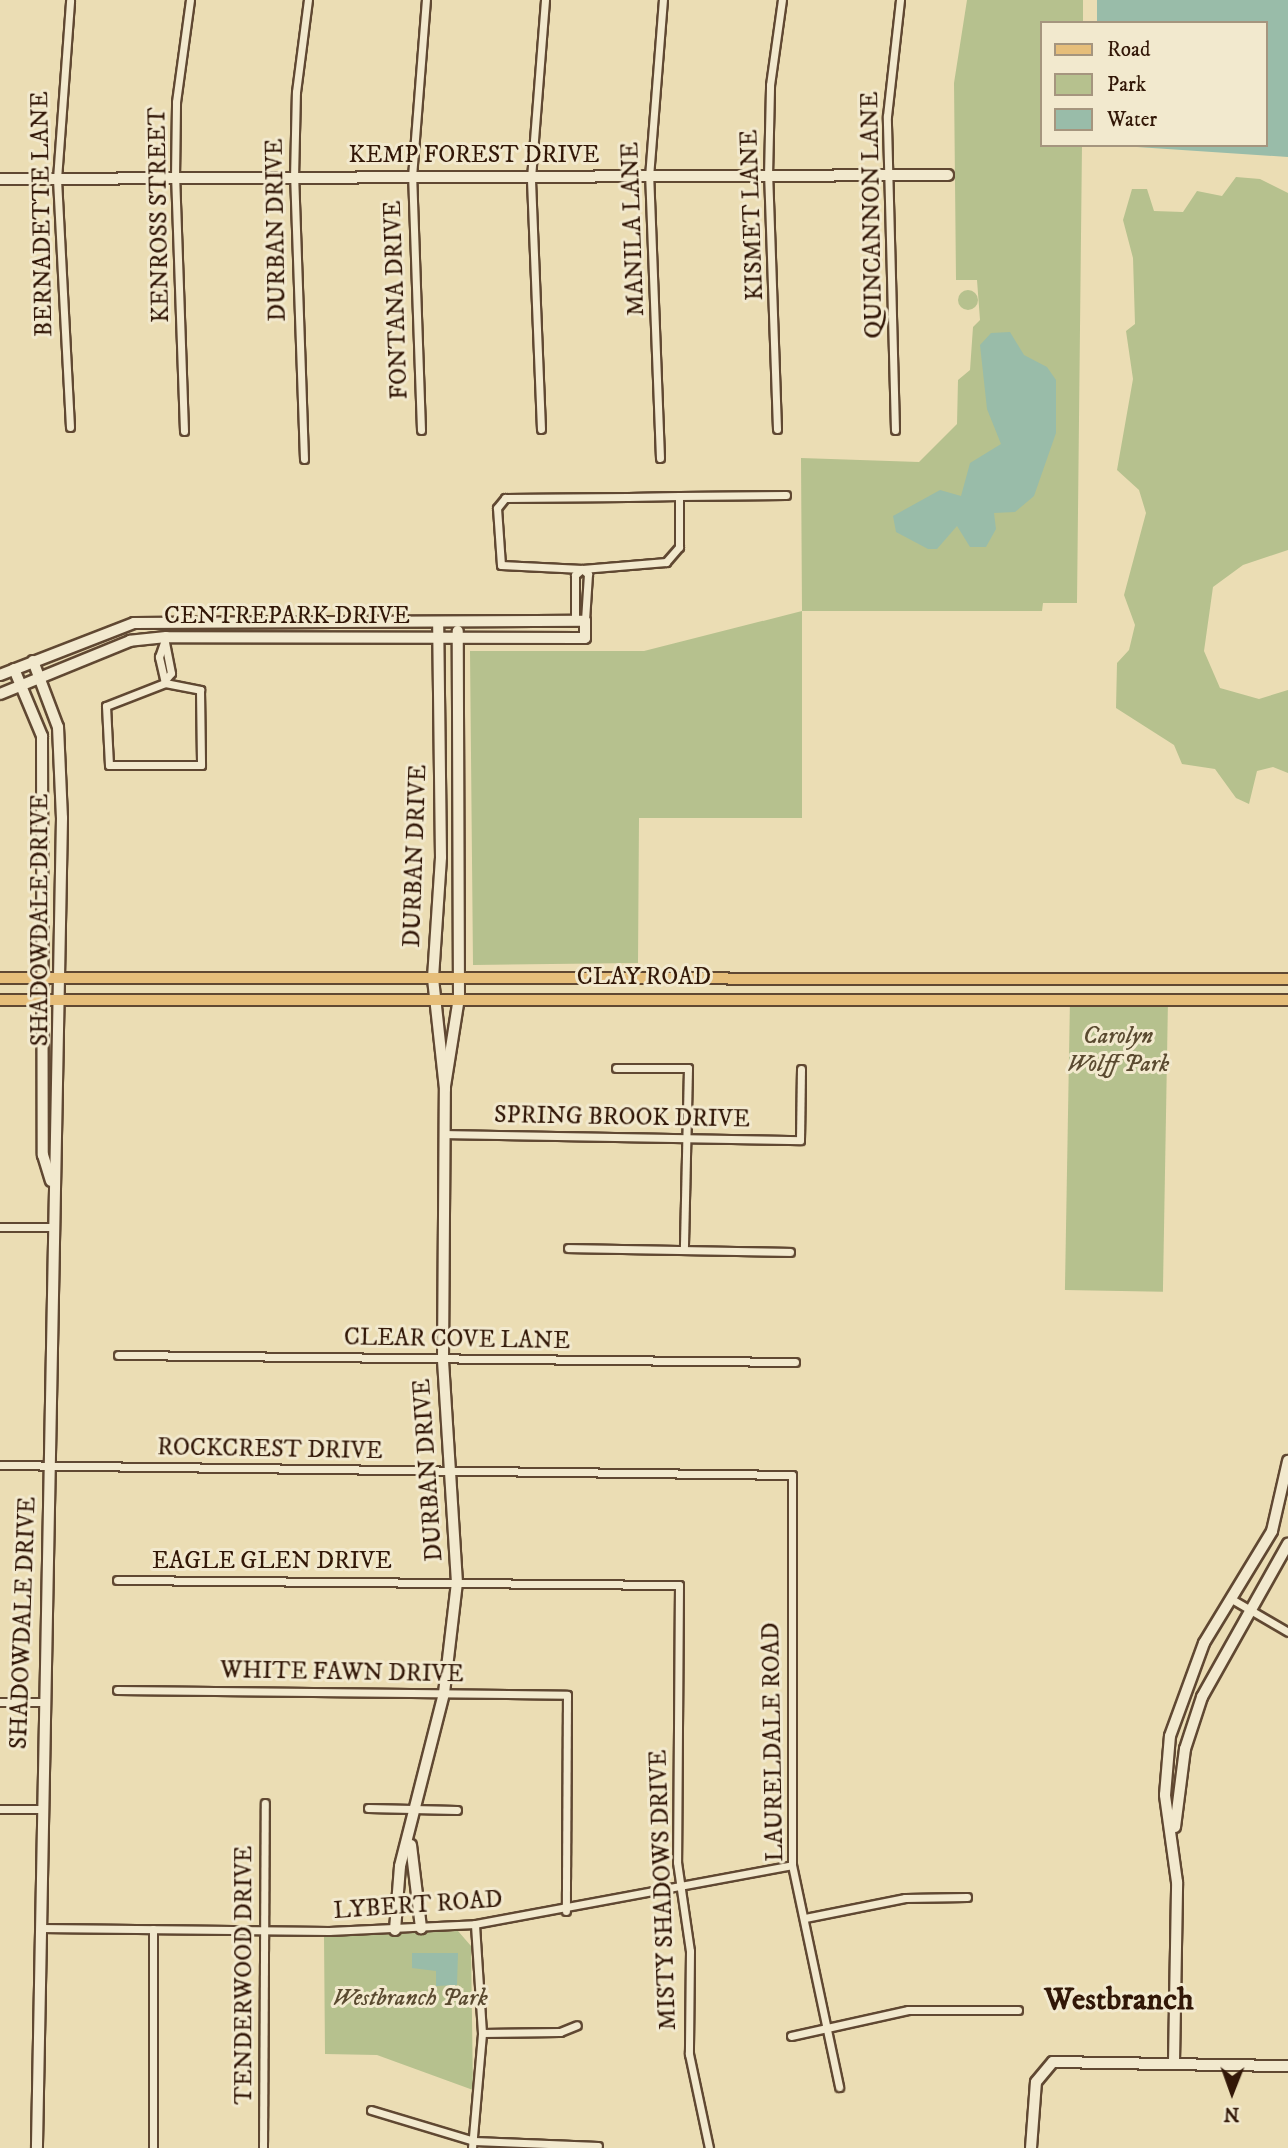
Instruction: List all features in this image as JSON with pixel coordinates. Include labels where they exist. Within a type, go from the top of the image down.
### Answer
[{"type":"main road","name":"CLAY ROAD","points":[[0,978],[1288,978]]},
{"type":"main road","points":[[298,999],[300,978]]},
{"type":"main road","points":[[615,999],[616,978]]},
{"type":"main road","points":[[774,978],[775,999]]},
{"type":"main road","points":[[922,978],[923,1000]]},
{"type":"main road","points":[[1056,978],[1057,999]]},
{"type":"main road","name":"CLAY ROAD","points":[[0,1000],[1288,1000]]},
{"type":"street","name":"BERNADETTE LANE","points":[[70,0],[57,179],[70,428]]},
{"type":"street","name":"KENROSS STREET","points":[[184,431],[175,177],[176,102],[190,0]]},
{"type":"street","name":"DURBAN DRIVE","points":[[304,459],[294,178],[296,92],[308,0]]},
{"type":"street","name":"FONTANA DRIVE","points":[[421,430],[412,177],[426,0]]},
{"type":"street","points":[[541,429],[531,178],[545,0]]},
{"type":"street","name":"MANILA LANE","points":[[660,458],[649,177],[663,0]]},
{"type":"street","name":"KISMET LANE","points":[[777,429],[768,176],[770,85],[782,0]]},
{"type":"street","name":"QUINCANNON LANE","points":[[895,430],[887,116],[900,0]]},
{"type":"street","name":"KEMP FOREST DRIVE","points":[[0,179],[948,175]]},
{"type":"street","points":[[679,496],[679,547],[666,562],[582,569],[500,565],[498,502],[679,496],[786,495]]},
{"type":"street","points":[[580,621],[575,593],[582,569]]},
{"type":"street","points":[[580,621],[587,593],[588,574],[582,569]]},
{"type":"street","points":[[575,593],[587,593]]},
{"type":"street","name":"CENTREPARK DRIVE","points":[[0,675],[134,624],[163,622],[580,621],[585,638],[304,637],[130,641],[0,694]]},
{"type":"street","points":[[163,622],[165,639],[159,657],[165,682]]},
{"type":"street","points":[[304,622],[304,637]]},
{"type":"street","name":"DURBAN DRIVE","points":[[438,622],[441,857],[433,978],[445,1089]]},
{"type":"street","name":"DURBAN DRIVE","points":[[421,1928],[411,1845],[444,1693],[457,1583],[453,1472],[443,1359],[445,1089],[460,979],[458,623]]},
{"type":"street","name":"SHADOWDALE DRIVE","points":[[33,661],[58,727],[62,818],[63,978],[60,1151],[52,1184],[51,1227],[49,1466],[40,1809],[37,2148]]},
{"type":"street","name":"SHADOWDALE DRIVE","points":[[14,669],[23,684],[42,736],[45,817],[43,1155],[52,1184]]},
{"type":"street","points":[[165,682],[200,690],[201,765],[109,765],[106,706],[165,682]]},
{"type":"street","points":[[45,817],[62,818]]},
{"type":"street","points":[[616,1068],[688,1068],[684,1250]]},
{"type":"street","name":"SPRING BROOK DRIVE","points":[[444,1135],[800,1140],[802,1069]]},
{"type":"street","points":[[0,1227],[51,1227]]},
{"type":"street","points":[[568,1248],[790,1252]]},
{"type":"street","name":"CLEAR COVE LANE","points":[[118,1355],[795,1362]]},
{"type":"street","points":[[1173,1841],[1165,1795],[1170,1736],[1204,1643],[1235,1601],[1272,1531],[1288,1461]]},
{"type":"street","name":"ROCKCREST DRIVE","points":[[0,1465],[792,1475]]},
{"type":"street","name":"LAURELDALE ROAD","points":[[792,1475],[792,1866],[839,2087]]},
{"type":"street","points":[[1174,2063],[1173,1841],[1185,1749],[1202,1697],[1288,1544]]},
{"type":"street","name":"EAGLE GLEN DRIVE","points":[[117,1580],[679,1585]]},
{"type":"street","name":"MISTY SHADOWS DRIVE","points":[[679,1585],[682,1887],[690,1951],[689,2054],[709,2148]]},
{"type":"street","points":[[1235,1601],[1249,1613],[1288,1632]]},
{"type":"street","name":"WHITE FAWN DRIVE","points":[[117,1690],[567,1695],[566,1911]]},
{"type":"street","points":[[0,1702],[43,1702]]},
{"type":"street","name":"TENDERWOOD DRIVE","points":[[263,2148],[265,1803]]},
{"type":"street","points":[[368,1808],[457,1810]]},
{"type":"street","points":[[0,1809],[40,1809]]},
{"type":"street","name":"DURBAN DRIVE","points":[[396,1930],[400,1866],[411,1845]]},
{"type":"street","name":"LYBERT ROAD","points":[[40,1928],[396,1930],[475,1924],[566,1911],[792,1866]]},
{"type":"street","points":[[805,1918],[905,1898],[967,1897]]},
{"type":"street","points":[[473,2144],[482,2032],[475,1924]]},
{"type":"street","points":[[153,1929],[153,2148]]},
{"type":"street","points":[[791,2036],[908,2010],[1018,2010]]},
{"type":"street","points":[[482,2032],[561,2032],[577,2025]]},
{"type":"street","points":[[1031,2148],[1036,2082],[1047,2065],[1174,2063],[1288,2066]]},
{"type":"street","points":[[371,2110],[473,2144],[598,2146]]},
{"type":"green space","points":[[967,0],[1083,0],[1083,21],[1040,21],[1040,147],[1082,147],[1077,603],[1043,603],[1042,611],[802,611],[801,458],[919,462],[957,424],[958,380],[970,370],[973,327],[980,320],[977,280],[956,280],[954,83]]},
{"type":"green space","points":[[1236,177],[1260,179],[1288,193],[1288,550],[1243,565],[1213,587],[1204,651],[1220,688],[1259,699],[1288,690],[1288,773],[1273,767],[1257,771],[1249,804],[1236,798],[1215,769],[1182,764],[1174,745],[1116,708],[1117,663],[1129,650],[1135,625],[1124,595],[1146,513],[1139,490],[1117,470],[1133,379],[1126,331],[1135,324],[1133,258],[1123,220],[1132,189],[1147,189],[1154,211],[1183,212],[1197,191],[1222,196]]},
{"type":"green space","points":[[968,290],[975,293],[978,300],[975,307],[968,310],[961,307],[958,300],[961,293]]},
{"type":"green space","points":[[802,611],[802,818],[639,818],[638,963],[473,965],[470,651],[644,651]]},
{"type":"green space","name":"Carolyn Wolff Park","points":[[1070,999],[1168,1001],[1163,1292],[1065,1290]]},
{"type":"green space","name":"Westbranch Park","points":[[458,1931],[471,1946],[473,2090],[377,2055],[325,2054],[324,1937]]},
{"type":"water","points":[[1097,0],[1288,0],[1288,157],[1137,147],[1267,147],[1267,21],[1097,21]]},
{"type":"water","points":[[1010,332],[1024,355],[1047,367],[1056,380],[1056,433],[1034,496],[1015,512],[994,513],[996,529],[986,547],[970,547],[957,526],[937,549],[928,549],[896,532],[893,516],[940,490],[961,496],[970,463],[1001,444],[987,409],[980,345],[991,333]]},
{"type":"water","points":[[412,1953],[458,1953],[457,1985],[436,1986],[436,1971],[412,1968]]},
{"type":"district","name":"Westbranch","points":[[1119,2000]]}]
